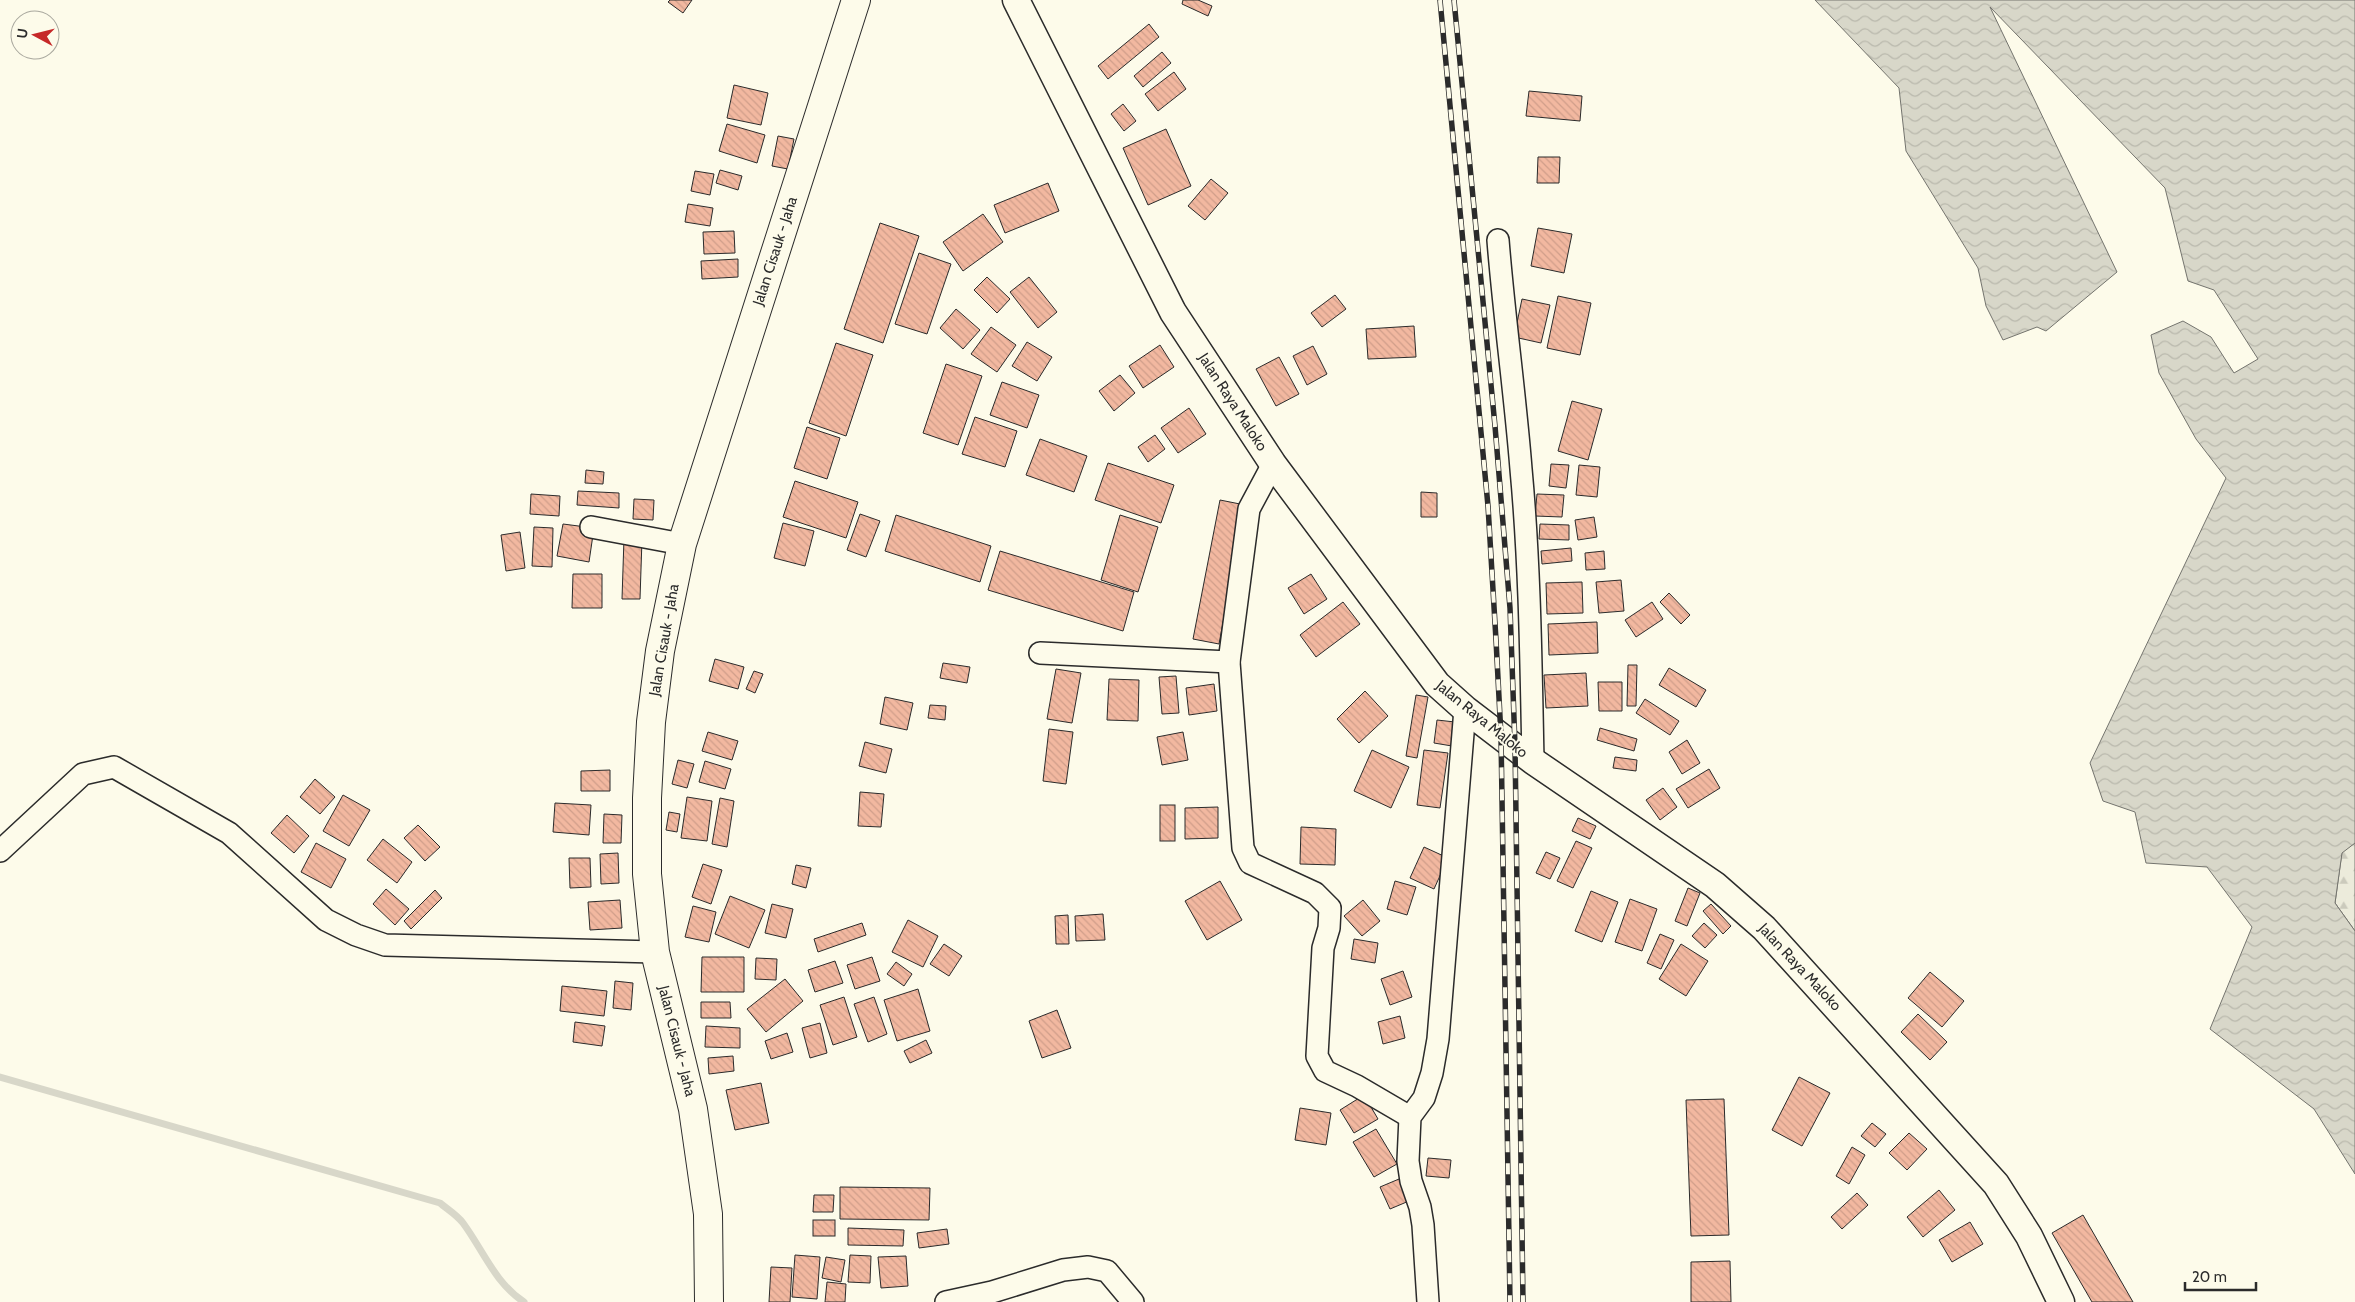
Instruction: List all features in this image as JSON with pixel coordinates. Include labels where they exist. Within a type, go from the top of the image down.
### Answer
[{"type":"main road","name":"Jalan Cisauk - Jaha","points":[[709,1302],[708,1214],[693,1108],[655,952],[647,874],[647,798],[651,722],[660,651],[682,544],[856,0]]},
{"type":"street","name":"Jalan Raya Maloko","points":[[1016,0],[1173,312],[1274,464],[1437,684],[1465,709],[1533,761],[1715,885],[1764,928],[1996,1184],[2029,1236],[2061,1302]]},
{"type":"street","points":[[1498,240],[1503,311],[1521,469],[1528,586],[1533,761]]},
{"type":"street","points":[[1274,464],[1249,509],[1228,662],[1243,848],[1250,863],[1316,894],[1330,908],[1329,928],[1323,948],[1317,1056],[1325,1071],[1357,1086],[1410,1117]]},
{"type":"street","points":[[592,527],[682,544]]},
{"type":"street","points":[[1040,653],[1228,662]]},
{"type":"street","points":[[1428,1302],[1423,1225],[1420,1207],[1411,1181],[1408,1161],[1410,1117],[1424,1098],[1432,1073],[1438,1039],[1465,709]]},
{"type":"street","points":[[0,851],[83,774],[114,767],[229,833],[326,920],[356,936],[386,946],[655,952]]},
{"type":"street","points":[[946,1302],[992,1292],[1063,1270],[1088,1267],[1107,1271],[1133,1302]]},
{"type":"green space","points":[[2355,843],[2355,931],[2335,903],[2342,852]]},
{"type":"water","points":[[1815,0],[2355,0],[2355,843],[2342,853],[2335,903],[2355,931],[2355,1174],[2314,1109],[2210,1029],[2252,927],[2207,867],[2146,863],[2135,812],[2103,801],[2090,763],[2226,478],[2196,439],[2159,373],[2151,335],[2183,321],[2211,337],[2234,373],[2258,359],[2214,290],[2188,281],[2165,188],[1990,7],[2117,272],[2046,331],[2037,327],[2003,340],[1986,306],[1978,268],[1906,151],[1899,88]]},
{"type":"building","points":[[670,0],[692,0],[683,13],[668,2]]},
{"type":"building","points":[[1183,0],[1198,0],[1212,6],[1208,16],[1182,4]]},
{"type":"building","points":[[1149,24],[1159,37],[1108,79],[1098,66]]},
{"type":"building","points":[[1162,52],[1171,63],[1143,87],[1134,76]]},
{"type":"building","points":[[1174,72],[1186,89],[1158,111],[1145,94]]},
{"type":"building","points":[[734,85],[768,93],[761,125],[727,118]]},
{"type":"building","points":[[1529,91],[1582,96],[1580,121],[1526,116]]},
{"type":"building","points":[[1123,104],[1136,121],[1124,131],[1111,114]]},
{"type":"building","points":[[727,124],[765,135],[757,163],[719,151]]},
{"type":"building","points":[[1166,129],[1191,186],[1148,205],[1123,148]]},
{"type":"building","points":[[778,136],[794,139],[788,169],[772,166]]},
{"type":"building","points":[[1538,157],[1560,157],[1559,183],[1537,183]]},
{"type":"building","points":[[720,170],[742,176],[738,190],[716,183]]},
{"type":"building","points":[[695,171],[714,174],[710,195],[691,191]]},
{"type":"building","points":[[1211,179],[1228,193],[1205,220],[1188,206]]},
{"type":"building","points":[[1048,183],[1059,211],[1005,233],[994,205]]},
{"type":"building","points":[[688,204],[713,208],[710,226],[685,222]]},
{"type":"building","points":[[983,214],[1003,242],[963,271],[943,242]]},
{"type":"building","points":[[880,223],[919,236],[883,343],[844,329]]},
{"type":"building","points":[[1538,228],[1572,234],[1564,273],[1531,266]]},
{"type":"building","points":[[734,231],[735,253],[704,254],[703,232]]},
{"type":"building","points":[[919,253],[951,264],[927,334],[895,324]]},
{"type":"building","points":[[738,259],[738,277],[702,279],[701,261]]},
{"type":"building","points":[[987,277],[1010,299],[997,313],[974,290]]},
{"type":"building","points":[[1029,277],[1057,312],[1038,328],[1010,292]]},
{"type":"building","points":[[1335,295],[1346,309],[1322,327],[1311,313]]},
{"type":"building","points":[[1558,296],[1591,303],[1580,355],[1547,348]]},
{"type":"building","points":[[1522,299],[1550,305],[1541,343],[1514,337]]},
{"type":"building","points":[[956,309],[980,330],[963,349],[940,328]]},
{"type":"building","points":[[1414,326],[1416,357],[1368,359],[1366,329]]},
{"type":"building","points":[[991,327],[1016,345],[997,372],[971,354]]},
{"type":"building","points":[[1027,342],[1052,357],[1037,381],[1012,366]]},
{"type":"building","points":[[836,343],[873,355],[846,436],[809,423]]},
{"type":"building","points":[[1160,345],[1174,367],[1143,388],[1129,366]]},
{"type":"building","points":[[1313,346],[1327,374],[1307,385],[1293,356]]},
{"type":"building","points":[[1279,357],[1299,394],[1276,406],[1256,369]]},
{"type":"building","points":[[946,364],[982,376],[958,445],[923,433]]},
{"type":"building","points":[[1120,375],[1135,393],[1114,411],[1099,391]]},
{"type":"building","points":[[1002,382],[1039,395],[1027,428],[990,415]]},
{"type":"building","points":[[1572,401],[1602,409],[1588,460],[1558,451]]},
{"type":"building","points":[[1189,408],[1206,434],[1178,453],[1161,428]]},
{"type":"building","points":[[975,417],[1017,431],[1005,467],[962,454]]},
{"type":"building","points":[[807,427],[840,438],[827,479],[794,468]]},
{"type":"building","points":[[1155,435],[1165,449],[1148,462],[1138,447]]},
{"type":"building","points":[[1040,439],[1087,456],[1074,492],[1026,475]]},
{"type":"building","points":[[1108,463],[1174,485],[1161,523],[1095,500]]},
{"type":"building","points":[[1551,464],[1569,465],[1566,488],[1549,486]]},
{"type":"building","points":[[1579,465],[1600,467],[1597,497],[1576,495]]},
{"type":"building","points":[[586,470],[604,472],[603,484],[585,483]]},
{"type":"building","points":[[795,481],[858,502],[846,538],[783,517]]},
{"type":"building","points":[[578,491],[619,493],[619,508],[577,505]]},
{"type":"building","points":[[1421,492],[1437,493],[1437,517],[1421,517]]},
{"type":"building","points":[[531,494],[560,496],[559,516],[530,514]]},
{"type":"building","points":[[1537,494],[1564,495],[1562,517],[1535,516]]},
{"type":"building","points":[[634,499],[654,500],[653,520],[633,519]]},
{"type":"building","points":[[1220,500],[1245,505],[1219,644],[1193,639]]},
{"type":"building","points":[[860,514],[880,521],[866,557],[847,550]]},
{"type":"building","points":[[896,515],[991,546],[980,582],[885,551]]},
{"type":"building","points":[[1120,515],[1158,527],[1138,592],[1101,580]]},
{"type":"building","points":[[1594,517],[1597,537],[1578,540],[1575,520]]},
{"type":"building","points":[[783,523],[814,531],[805,566],[774,558]]},
{"type":"building","points":[[563,524],[594,528],[589,562],[557,556]]},
{"type":"building","points":[[1540,524],[1569,525],[1569,540],[1539,539]]},
{"type":"building","points":[[534,527],[553,528],[552,567],[532,566]]},
{"type":"building","points":[[520,532],[525,568],[506,571],[501,535]]},
{"type":"building","points":[[624,538],[642,539],[640,599],[622,599]]},
{"type":"building","points":[[1571,548],[1572,561],[1542,564],[1541,551]]},
{"type":"building","points":[[1000,551],[1134,592],[1123,631],[988,590]]},
{"type":"building","points":[[1604,551],[1605,569],[1586,570],[1585,553]]},
{"type":"building","points":[[573,574],[602,574],[602,608],[572,608]]},
{"type":"building","points":[[1311,574],[1327,599],[1304,614],[1288,588]]},
{"type":"building","points":[[1621,580],[1624,611],[1599,613],[1596,582]]},
{"type":"building","points":[[1582,582],[1583,613],[1547,614],[1546,583]]},
{"type":"building","points":[[1669,593],[1690,615],[1681,624],[1660,602]]},
{"type":"building","points":[[1343,602],[1360,624],[1316,657],[1300,635]]},
{"type":"building","points":[[1652,602],[1663,619],[1636,637],[1625,620]]},
{"type":"building","points":[[1597,622],[1598,653],[1549,655],[1548,624]]},
{"type":"building","points":[[715,659],[744,667],[738,689],[709,681]]},
{"type":"building","points":[[943,663],[970,667],[967,683],[940,678]]},
{"type":"building","points":[[1628,665],[1637,665],[1636,706],[1627,706]]},
{"type":"building","points":[[1669,668],[1706,690],[1696,707],[1659,685]]},
{"type":"building","points":[[1056,669],[1081,673],[1072,723],[1047,719]]},
{"type":"building","points":[[754,671],[763,674],[755,693],[746,689]]},
{"type":"building","points":[[1586,673],[1588,706],[1546,708],[1544,675]]},
{"type":"building","points":[[1176,676],[1179,713],[1162,714],[1159,677]]},
{"type":"building","points":[[1109,679],[1139,680],[1138,721],[1107,720]]},
{"type":"building","points":[[1598,682],[1622,682],[1622,711],[1599,711]]},
{"type":"building","points":[[1214,684],[1217,711],[1189,715],[1186,688]]},
{"type":"building","points":[[1365,691],[1388,716],[1359,743],[1337,719]]},
{"type":"building","points":[[1416,695],[1428,697],[1417,758],[1406,756]]},
{"type":"building","points":[[885,697],[913,703],[907,730],[880,724]]},
{"type":"building","points":[[1645,699],[1679,721],[1670,735],[1636,713]]},
{"type":"building","points":[[930,705],[946,706],[945,720],[928,718]]},
{"type":"building","points":[[1437,720],[1455,722],[1452,746],[1434,743]]},
{"type":"building","points":[[1600,728],[1637,739],[1634,751],[1597,740]]},
{"type":"building","points":[[1049,729],[1073,732],[1066,784],[1043,781]]},
{"type":"building","points":[[708,732],[738,741],[732,760],[702,751]]},
{"type":"building","points":[[1183,732],[1188,760],[1162,765],[1157,737]]},
{"type":"building","points":[[1687,740],[1700,763],[1682,774],[1669,752]]},
{"type":"building","points":[[865,742],[892,749],[886,773],[859,766]]},
{"type":"building","points":[[1372,750],[1409,767],[1391,808],[1354,791]]},
{"type":"building","points":[[1424,750],[1448,753],[1440,808],[1417,805]]},
{"type":"building","points":[[1615,757],[1637,760],[1636,771],[1613,768]]},
{"type":"building","points":[[678,760],[694,764],[687,788],[672,784]]},
{"type":"building","points":[[705,761],[731,769],[725,789],[699,782]]},
{"type":"building","points":[[1709,769],[1720,788],[1688,808],[1676,789]]},
{"type":"building","points":[[610,770],[610,791],[581,791],[581,771]]},
{"type":"building","points":[[315,779],[335,797],[320,814],[300,797]]},
{"type":"building","points":[[1663,788],[1677,807],[1660,820],[1646,800]]},
{"type":"building","points":[[860,792],[884,794],[881,827],[858,826]]},
{"type":"building","points":[[343,795],[370,810],[349,846],[323,831]]},
{"type":"building","points":[[687,797],[712,801],[707,841],[681,838]]},
{"type":"building","points":[[720,798],[734,801],[727,847],[712,844]]},
{"type":"building","points":[[555,803],[591,805],[589,835],[553,832]]},
{"type":"building","points":[[1160,805],[1175,805],[1175,841],[1160,841]]},
{"type":"building","points":[[1218,807],[1218,838],[1185,839],[1185,808]]},
{"type":"building","points":[[669,812],[680,814],[677,832],[666,830]]},
{"type":"building","points":[[604,814],[622,815],[621,843],[603,843]]},
{"type":"building","points":[[287,815],[309,836],[294,853],[271,833]]},
{"type":"building","points":[[1578,818],[1596,826],[1590,839],[1572,831]]},
{"type":"building","points":[[418,825],[440,847],[425,861],[404,838]]},
{"type":"building","points":[[1301,827],[1336,829],[1335,865],[1300,864]]},
{"type":"building","points":[[383,839],[412,862],[397,883],[367,860]]},
{"type":"building","points":[[1576,841],[1592,848],[1573,888],[1557,881]]},
{"type":"building","points":[[316,843],[346,859],[331,888],[301,872]]},
{"type":"building","points":[[1424,847],[1448,858],[1434,889],[1410,878]]},
{"type":"building","points":[[1546,852],[1560,858],[1550,879],[1536,873]]},
{"type":"building","points":[[618,853],[619,883],[601,884],[600,854]]},
{"type":"building","points":[[569,858],[590,858],[591,887],[570,888]]},
{"type":"building","points":[[703,864],[722,870],[711,904],[692,897]]},
{"type":"building","points":[[796,865],[811,868],[806,888],[792,884]]},
{"type":"building","points":[[1220,881],[1242,920],[1207,940],[1185,901]]},
{"type":"building","points":[[1395,881],[1416,887],[1407,915],[1387,909]]},
{"type":"building","points":[[1688,888],[1700,893],[1687,926],[1675,921]]},
{"type":"building","points":[[386,889],[409,909],[395,925],[373,904]]},
{"type":"building","points":[[435,890],[442,898],[411,929],[404,921]]},
{"type":"building","points":[[1591,891],[1618,902],[1602,942],[1575,931]]},
{"type":"building","points":[[730,896],[765,910],[749,948],[715,934]]},
{"type":"building","points":[[1630,899],[1657,909],[1642,951],[1615,942]]},
{"type":"building","points":[[620,900],[622,928],[590,930],[588,902]]},
{"type":"building","points":[[1363,900],[1380,921],[1362,936],[1344,916]]},
{"type":"building","points":[[772,904],[793,909],[786,938],[765,933]]},
{"type":"building","points":[[1711,904],[1731,926],[1723,934],[1703,911]]},
{"type":"building","points":[[693,906],[716,912],[709,942],[685,937]]},
{"type":"building","points":[[1103,914],[1105,940],[1076,941],[1075,916]]},
{"type":"building","points":[[1068,915],[1069,944],[1056,944],[1055,916]]},
{"type":"building","points":[[908,920],[938,936],[923,967],[892,952]]},
{"type":"building","points":[[862,923],[866,935],[818,952],[814,939]]},
{"type":"building","points":[[1704,923],[1717,935],[1705,948],[1692,936]]},
{"type":"building","points":[[1660,934],[1674,940],[1661,969],[1647,963]]},
{"type":"building","points":[[1354,939],[1378,943],[1375,963],[1351,959]]},
{"type":"building","points":[[944,944],[962,956],[949,976],[930,964]]},
{"type":"building","points":[[1681,944],[1708,961],[1686,996],[1659,979]]},
{"type":"building","points":[[702,957],[744,957],[744,992],[701,992]]},
{"type":"building","points":[[872,957],[880,981],[855,989],[847,965]]},
{"type":"building","points":[[756,958],[777,959],[776,980],[755,979]]},
{"type":"building","points":[[835,961],[843,983],[815,992],[808,970]]},
{"type":"building","points":[[896,962],[912,974],[904,986],[887,974]]},
{"type":"building","points":[[1403,971],[1412,997],[1390,1005],[1381,979]]},
{"type":"building","points":[[1930,972],[1964,1001],[1942,1027],[1908,998]]},
{"type":"building","points":[[785,979],[803,1001],[766,1032],[747,1009]]},
{"type":"building","points":[[615,981],[633,983],[631,1010],[613,1008]]},
{"type":"building","points":[[562,986],[607,991],[604,1016],[560,1011]]},
{"type":"building","points":[[918,989],[930,1031],[897,1041],[884,1000]]},
{"type":"building","points":[[844,997],[857,1037],[833,1045],[820,1005]]},
{"type":"building","points":[[874,997],[887,1034],[868,1042],[854,1004]]},
{"type":"building","points":[[701,1002],[730,1002],[731,1018],[701,1018]]},
{"type":"building","points":[[1057,1010],[1071,1048],[1042,1058],[1029,1021]]},
{"type":"building","points":[[1918,1014],[1947,1042],[1930,1060],[1901,1032]]},
{"type":"building","points":[[1400,1016],[1405,1038],[1383,1044],[1378,1022]]},
{"type":"building","points":[[575,1022],[605,1026],[602,1046],[573,1042]]},
{"type":"building","points":[[820,1023],[827,1053],[810,1058],[802,1028]]},
{"type":"building","points":[[706,1026],[740,1028],[740,1048],[705,1047]]},
{"type":"building","points":[[787,1033],[793,1052],[771,1059],[765,1041]]},
{"type":"building","points":[[926,1040],[932,1053],[910,1063],[904,1051]]},
{"type":"building","points":[[733,1056],[734,1071],[709,1074],[708,1058]]},
{"type":"building","points":[[1799,1077],[1830,1093],[1802,1146],[1772,1130]]},
{"type":"building","points":[[761,1083],[769,1123],[735,1130],[726,1090]]},
{"type":"building","points":[[1364,1095],[1378,1119],[1354,1133],[1340,1110]]},
{"type":"building","points":[[1724,1099],[1729,1235],[1691,1236],[1686,1100]]},
{"type":"building","points":[[1300,1108],[1331,1113],[1326,1145],[1295,1140]]},
{"type":"building","points":[[1872,1123],[1886,1134],[1875,1147],[1861,1136]]},
{"type":"building","points":[[1376,1129],[1397,1164],[1374,1177],[1353,1142]]},
{"type":"building","points":[[1909,1133],[1927,1149],[1907,1170],[1889,1153]]},
{"type":"building","points":[[1852,1147],[1865,1155],[1849,1184],[1836,1176]]},
{"type":"building","points":[[1428,1158],[1451,1160],[1449,1178],[1426,1176]]},
{"type":"building","points":[[1399,1179],[1409,1201],[1390,1209],[1380,1187]]},
{"type":"building","points":[[840,1187],[930,1188],[929,1220],[840,1219]]},
{"type":"building","points":[[1939,1190],[1955,1210],[1923,1237],[1907,1217]]},
{"type":"building","points":[[1857,1193],[1868,1205],[1842,1229],[1831,1217]]},
{"type":"building","points":[[814,1195],[834,1195],[833,1212],[813,1212]]},
{"type":"building","points":[[2083,1215],[2133,1302],[2092,1302],[2052,1233]]},
{"type":"building","points":[[813,1220],[835,1220],[835,1236],[813,1236]]},
{"type":"building","points":[[1970,1222],[1983,1244],[1952,1262],[1939,1240]]},
{"type":"building","points":[[848,1228],[904,1230],[903,1246],[848,1245]]},
{"type":"building","points":[[947,1229],[949,1244],[919,1248],[917,1233]]},
{"type":"building","points":[[795,1255],[820,1257],[817,1299],[792,1297]]},
{"type":"building","points":[[850,1255],[871,1256],[870,1283],[848,1282]]},
{"type":"building","points":[[906,1256],[908,1286],[881,1288],[878,1257]]},
{"type":"building","points":[[826,1257],[845,1260],[841,1282],[822,1278]]},
{"type":"building","points":[[1730,1261],[1731,1302],[1691,1302],[1691,1262]]},
{"type":"building","points":[[771,1267],[792,1268],[790,1302],[769,1302]]},
{"type":"building","points":[[827,1282],[846,1284],[845,1302],[825,1302]]},
{"type":"waterway","points":[[0,1077],[440,1203],[461,1220],[497,1276],[524,1302]]},
{"type":"railway","points":[[1440,0],[1488,506],[1496,640],[1501,736],[1510,1302]]},
{"type":"railway","points":[[1454,0],[1495,426],[1510,608],[1515,746],[1523,1302]]}]
